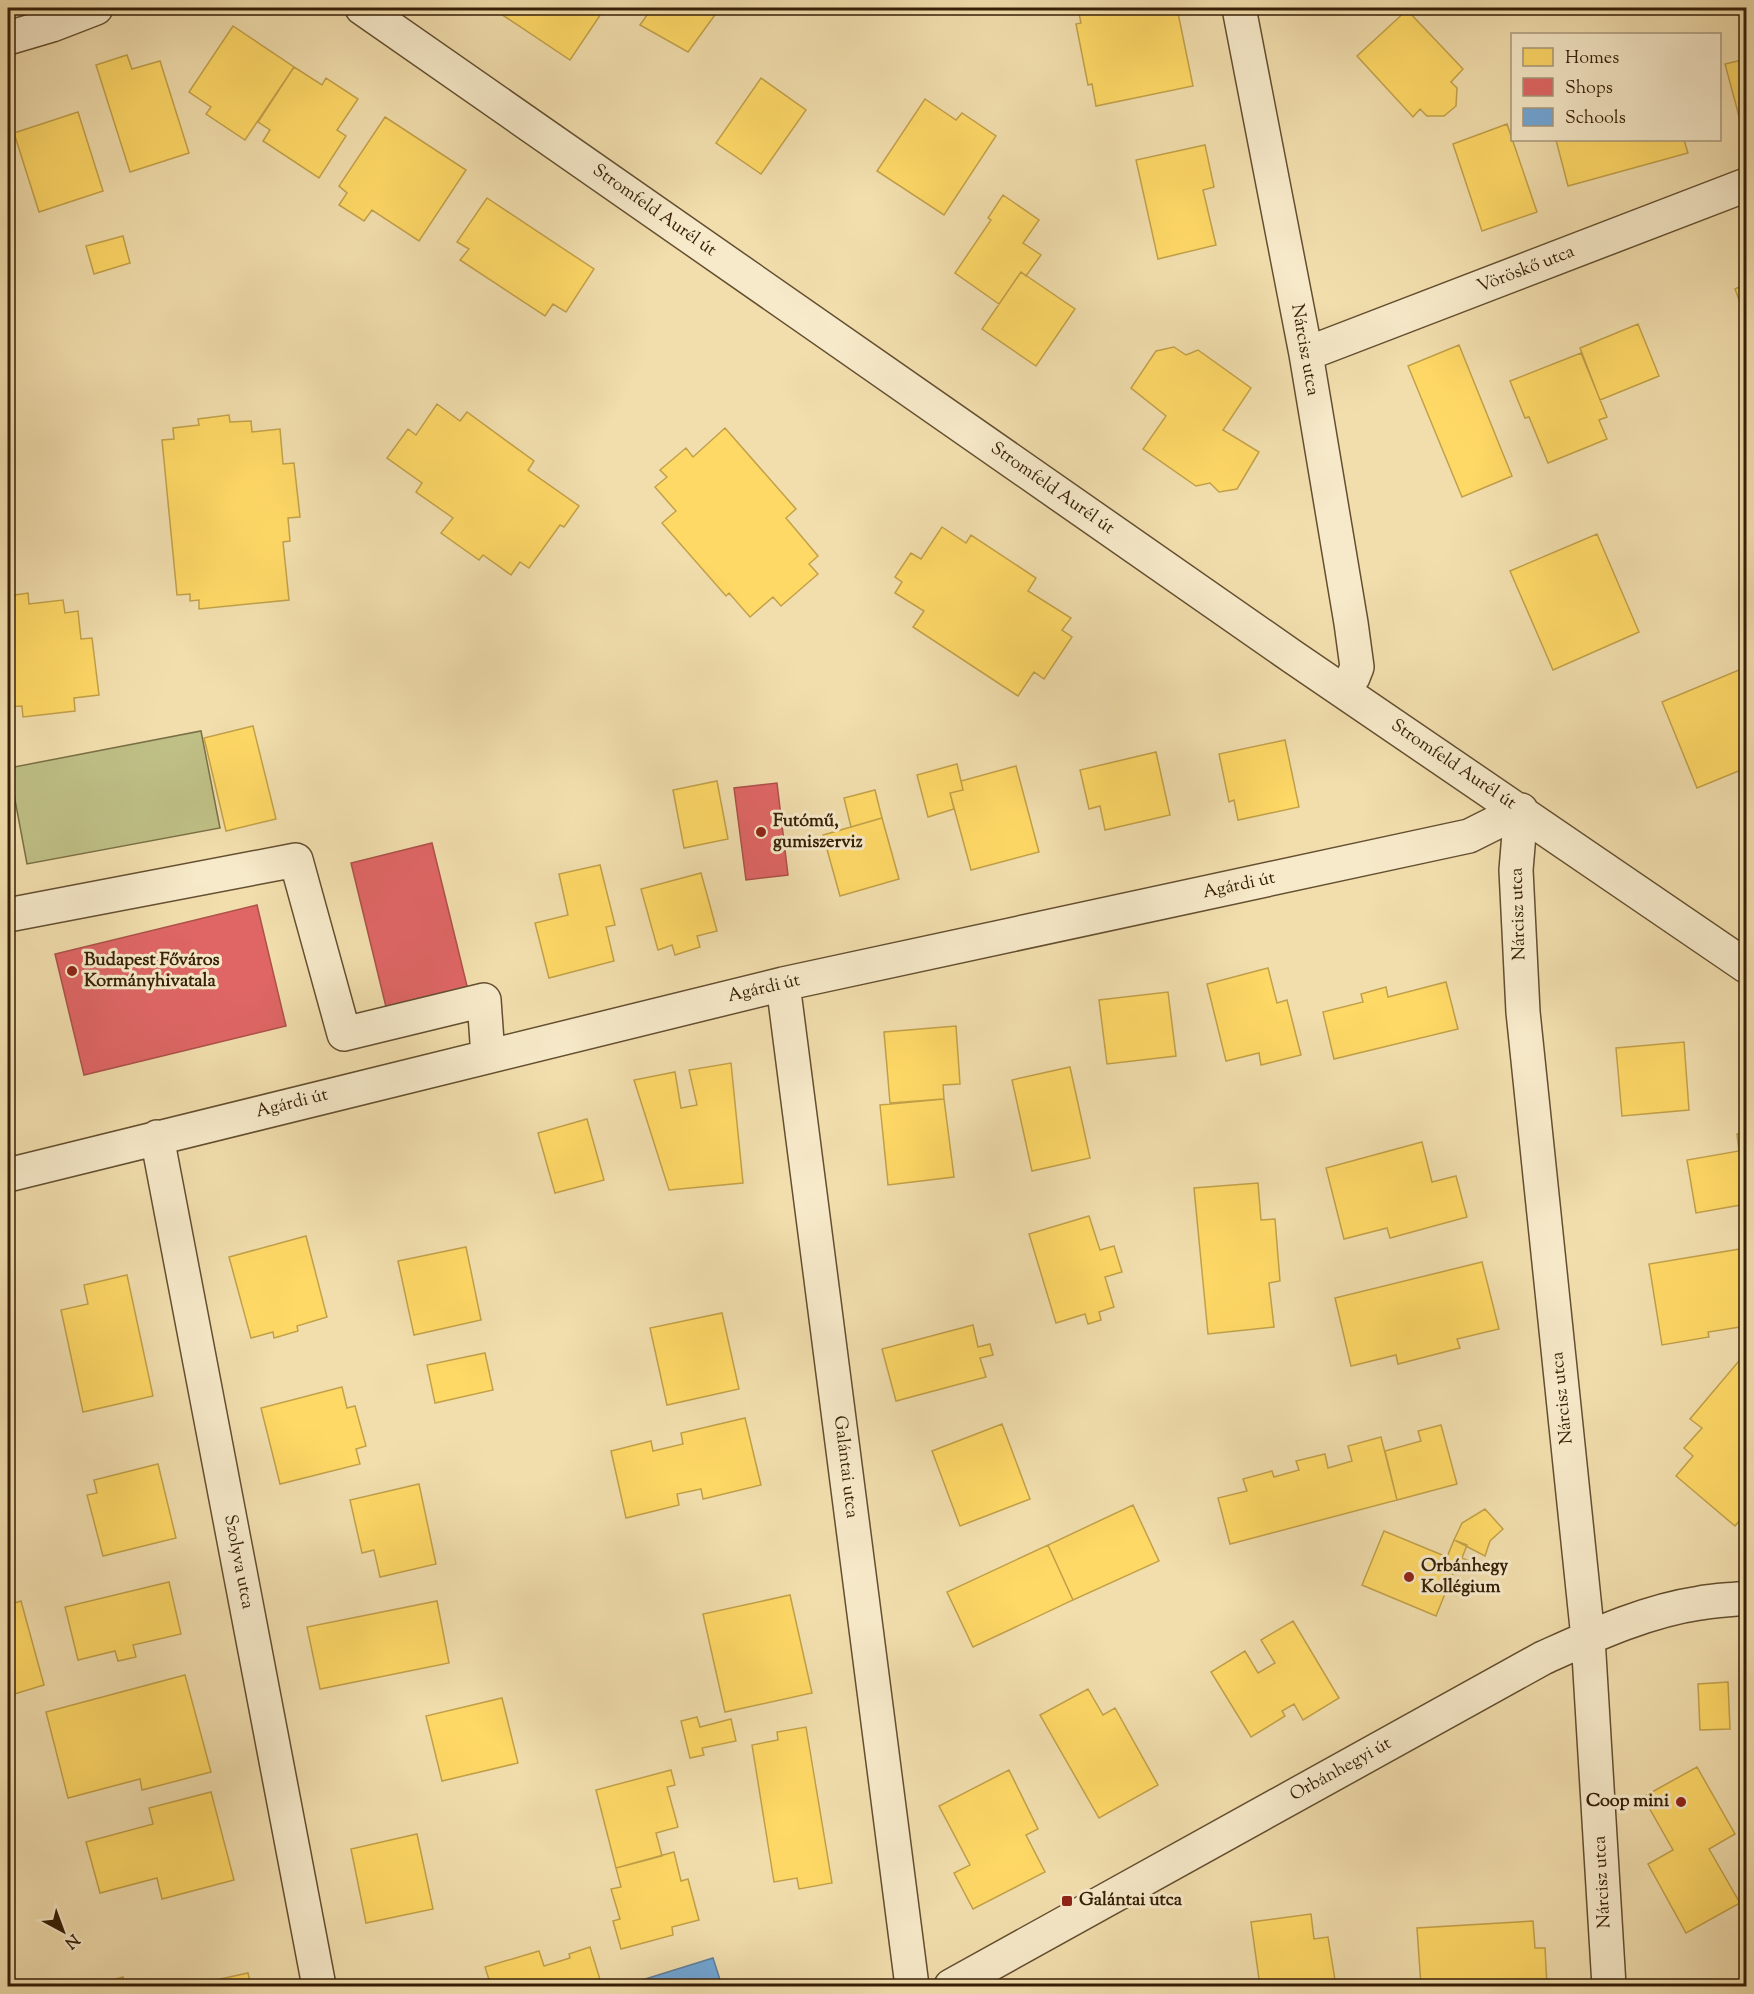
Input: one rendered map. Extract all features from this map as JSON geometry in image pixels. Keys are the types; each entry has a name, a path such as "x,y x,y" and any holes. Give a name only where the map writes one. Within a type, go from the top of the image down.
{"street":[{"path":"8,38 52,25 96,8"},
{"name":"Stromfeld Aurél út","path":"362,8 1343,691 1521,810 1746,966"},
{"name":"Nárcisz utca","path":"1239,8 1306,354 1357,667 1343,691"},
{"name":"Vöröskő utca","path":"1306,354 1746,185"},
{"name":"Nárcisz utca","path":"1521,810 1516,870 1523,1012 1588,1638 1609,1986"},
{"name":"Agárdi út","path":"8,1175 783,984 1469,836 1521,810"},
{"path":"8,915 296,860 344,1034 484,1000 488,1056"},
{"name":"Galántai utca","path":"783,984 912,1986"},
{"name":"Szolyva utca","path":"157,1137 319,1986"},
{"name":"Orbánhegyi út","path":"951,1986 1543,1658 1588,1638 1648,1616 1688,1605 1746,1598"}],"green space":[{"path":"201,731 220,828 27,864 9,768"}],"building: Homes":[{"path":"492,8 605,8 570,60"},
{"path":"652,8 720,8 688,52 640,25"},
{"path":"1078,8 1177,8 1193,86 1096,106 1092,84 1088,85 1076,24 1081,23"},
{"path":"1407,10 1463,69 1451,82 1457,88 1456,106 1444,116 1427,116 1420,109 1413,117 1357,56"},
{"path":"233,26 294,67 245,140 206,114 211,107 189,92"},
{"path":"127,55 132,69 160,61 189,153 130,172 96,65"},
{"path":"1746,59 1746,130 1743,131 1725,64"},
{"path":"294,67 322,85 326,78 358,99 337,130 346,136 319,178 263,141 270,130 258,122"},
{"path":"761,78 806,110 761,174 716,143"},
{"path":"925,99 956,120 962,113 996,136 944,215 877,171"},
{"path":"78,112 103,191 39,212 14,133"},
{"path":"385,117 466,170 419,241 372,210 364,221 339,205 347,193 339,186"},
{"path":"1507,124 1537,212 1482,231 1453,144"},
{"path":"1556,141 1684,141 1688,153 1568,186"},
{"path":"1205,145 1214,187 1203,190 1216,245 1158,259 1136,160"},
{"path":"1003,195 1039,220 1023,243 1041,255 1026,276 1021,272 999,304 955,273 991,220 988,218"},
{"path":"487,198 594,269 566,312 553,304 545,316 460,260 469,249 457,242"},
{"path":"123,236 130,263 94,274 86,246"},
{"path":"1021,272 1075,309 1036,366 982,329"},
{"path":"1746,284 1746,318 1735,289"},
{"path":"1638,324 1659,376 1600,400 1580,348"},
{"path":"1459,345 1512,476 1462,497 1408,366"},
{"path":"1174,347 1186,355 1198,350 1251,388 1223,430 1259,452 1237,489 1219,492 1210,483 1196,486 1143,449 1166,416 1131,388 1156,351"},
{"path":"1581,353 1607,417 1599,420 1607,439 1548,463 1529,417 1525,418 1510,381"},
{"path":"437,404 460,421 467,412 534,461 528,470 579,506 564,527 560,525 529,568 520,562 511,575 483,555 479,560 441,533 453,518 416,492 422,483 387,458 408,429 416,435"},
{"path":"229,415 230,422 251,421 252,432 280,429 283,464 294,463 300,517 288,518 290,541 283,542 289,600 199,609 199,600 190,601 190,594 177,595 162,440 174,439 173,428 199,425 198,419"},
{"path":"725,428 796,509 786,518 818,556 809,564 818,574 781,606 773,597 750,617 729,593 726,596 662,523 676,511 655,487 667,477 660,470 686,448 693,457"},
{"path":"942,527 966,543 971,535 1036,578 1028,591 1071,618 1062,630 1072,637 1044,679 1034,672 1018,696 913,627 924,611 895,593 902,582 895,577 911,553 921,559"},
{"path":"1597,534 1639,632 1553,670 1510,571"},
{"path":"28,593 29,604 63,600 65,613 78,611 81,639 92,638 99,695 74,698 75,711 23,717 22,706 8,707 8,596"},
{"path":"1746,667 1746,768 1697,788 1662,702"},
{"path":"253,726 276,819 226,831 204,738"},
{"path":"1285,740 1299,807 1238,820 1234,800 1229,802 1219,754"},
{"path":"1156,752 1170,815 1105,830 1100,806 1089,809 1080,770"},
{"path":"957,764 963,790 950,793 954,809 928,817 917,775"},
{"path":"1016,766 1039,852 971,870 950,793 963,790 961,781"},
{"path":"717,781 728,839 684,848 673,790"},
{"path":"875,790 882,818 851,827 844,798"},
{"path":"882,818 899,879 840,896 823,835"},
{"path":"600,865 615,925 606,927 614,961 549,978 535,923 568,915 559,874"},
{"path":"701,873 717,931 697,936 700,947 675,955 672,945 658,950 641,889"},
{"path":"1268,968 1277,1003 1287,1000 1301,1055 1261,1065 1259,1053 1226,1061 1207,984"},
{"path":"1446,982 1458,1029 1334,1059 1323,1012 1363,1002 1361,994 1386,987 1388,997"},
{"path":"1168,992 1176,1056 1107,1064 1099,1000"},
{"path":"956,1026 960,1084 943,1085 944,1099 890,1103 884,1032"},
{"path":"1684,1042 1689,1110 1622,1116 1616,1048"},
{"path":"731,1063 743,1183 669,1190 634,1080 675,1072 681,1108 697,1105 689,1070"},
{"path":"1070,1067 1090,1158 1032,1171 1012,1080"},
{"path":"944,1099 954,1177 888,1185 880,1105"},
{"path":"587,1119 604,1180 555,1193 538,1133"},
{"path":"1746,1133 1746,1204 1696,1213 1687,1160 1739,1151 1737,1134"},
{"path":"1422,1142 1432,1182 1456,1176 1467,1217 1390,1238 1387,1228 1344,1239 1326,1168"},
{"path":"1258,1183 1261,1220 1275,1219 1280,1281 1269,1283 1274,1327 1208,1334 1194,1188"},
{"path":"1089,1216 1100,1250 1114,1246 1122,1272 1105,1277 1114,1307 1099,1312 1101,1320 1088,1324 1085,1314 1056,1323 1029,1234"},
{"path":"306,1236 327,1317 297,1326 298,1331 274,1338 273,1332 251,1338 229,1257"},
{"path":"466,1247 481,1320 414,1335 398,1261"},
{"path":"1746,1248 1746,1326 1708,1332 1709,1337 1662,1345 1649,1264"},
{"path":"1482,1262 1499,1329 1457,1339 1460,1348 1398,1364 1396,1355 1351,1366 1335,1298"},
{"path":"127,1275 153,1396 83,1412 61,1310 88,1304 84,1285"},
{"path":"722,1313 739,1389 667,1405 650,1328"},
{"path":"973,1325 978,1347 990,1344 993,1355 980,1358 986,1377 896,1401 882,1349"},
{"path":"485,1353 493,1390 435,1403 427,1365"},
{"path":"1744,1355 1746,1357 1746,1513 1735,1526 1676,1476 1693,1456 1684,1448 1702,1428 1690,1419"},
{"path":"342,1387 347,1408 355,1406 366,1446 356,1449 360,1464 280,1484 261,1408"},
{"path":"745,1418 761,1485 703,1499 701,1489 677,1494 679,1505 626,1518 611,1451 651,1441 653,1451 683,1444 681,1433"},
{"path":"1002,1424 1030,1499 960,1526 932,1451"},
{"path":"1441,1425 1457,1484 1397,1500 1385,1451 1421,1441 1418,1431"},
{"path":"1381,1437 1397,1500 1230,1544 1218,1498 1247,1491 1243,1479 1272,1471 1274,1477 1299,1470 1296,1461 1325,1454 1328,1468 1352,1461 1348,1446"},
{"path":"158,1464 176,1538 103,1556 87,1495 97,1493 94,1480"},
{"path":"419,1484 436,1564 380,1577 374,1550 362,1553 350,1500"},
{"path":"1133,1505 1159,1561 1073,1600 1048,1545"},
{"path":"1485,1509 1503,1529 1490,1541 1485,1556 1454,1540 1462,1523"},
{"name":"Orbánhegy Kollégium","path":"1384,1531 1447,1557 1454,1540 1467,1545 1462,1558 1469,1561 1467,1568 1457,1564 1436,1616 1362,1585"},
{"path":"1048,1545 1073,1600 973,1647 947,1592"},
{"path":"169,1582 181,1634 133,1645 136,1657 118,1661 115,1651 78,1660 65,1607"},
{"path":"790,1595 812,1693 725,1712 703,1614"},
{"path":"21,1601 44,1685 8,1696 8,1605"},
{"path":"437,1601 449,1663 320,1689 307,1627"},
{"path":"1293,1621 1339,1698 1303,1720 1294,1704 1282,1711 1285,1716 1251,1737 1211,1672 1245,1651 1258,1673 1275,1663 1261,1640"},
{"path":"185,1675 211,1772 142,1790 140,1779 68,1798 46,1712"},
{"path":"1728,1682 1730,1729 1700,1730 1698,1684"},
{"path":"1088,1689 1103,1715 1115,1708 1158,1785 1099,1818 1040,1715"},
{"path":"502,1698 518,1763 442,1781 426,1716"},
{"path":"697,1717 700,1727 731,1719 736,1741 702,1748 704,1755 690,1758 681,1721"},
{"path":"806,1727 832,1883 799,1889 797,1878 774,1882 752,1745 778,1740 777,1732"},
{"path":"1697,1767 1735,1834 1709,1849 1740,1903 1686,1933 1648,1864 1673,1850 1643,1797"},
{"path":"671,1770 675,1785 667,1787 678,1827 656,1833 662,1856 616,1868 596,1790"},
{"path":"1009,1770 1038,1829 1026,1835 1045,1872 973,1909 954,1873 970,1865 939,1806"},
{"path":"211,1792 234,1880 162,1899 157,1878 100,1893 86,1842 153,1824 149,1808"},
{"path":"417,1834 433,1909 366,1923 351,1849"},
{"path":"674,1852 681,1881 688,1879 699,1920 672,1927 673,1935 621,1949 613,1921 620,1919 611,1889 621,1887 616,1868"},
{"path":"1311,1914 1314,1939 1328,1937 1336,1986 1260,1986 1251,1922"},
{"path":"1533,1921 1535,1948 1545,1948 1547,1986 1421,1986 1417,1928"},
{"path":"590,1947 602,1986 491,1986 485,1967 539,1951 544,1966 570,1958 569,1954"},
{"path":"248,1973 251,1986 197,1986 197,1984"},
{"path":"123,1977 126,1986 93,1986"}],"building: Shops":[{"name":"Futómű, gumiszerviz","path":"777,783 788,875 746,880 734,788"},
{"path":"432,843 468,990 387,1011 351,863"},
{"path":"257,905 286,1026 84,1075 55,954"}],"building: Schools":[{"path":"713,1958 722,1986 644,1986 642,1980"}],"place":[{"name":"Futómű, gumiszerviz","path":"761,832"},
{"name":"Budapest Főváros Kormányhivatala","path":"72,971"},
{"name":"Orbánhegy Kollégium","path":"1409,1577"},
{"name":"Coop mini","path":"1681,1802"},
{"name":"Galántai utca","path":"1067,1901"}]}
